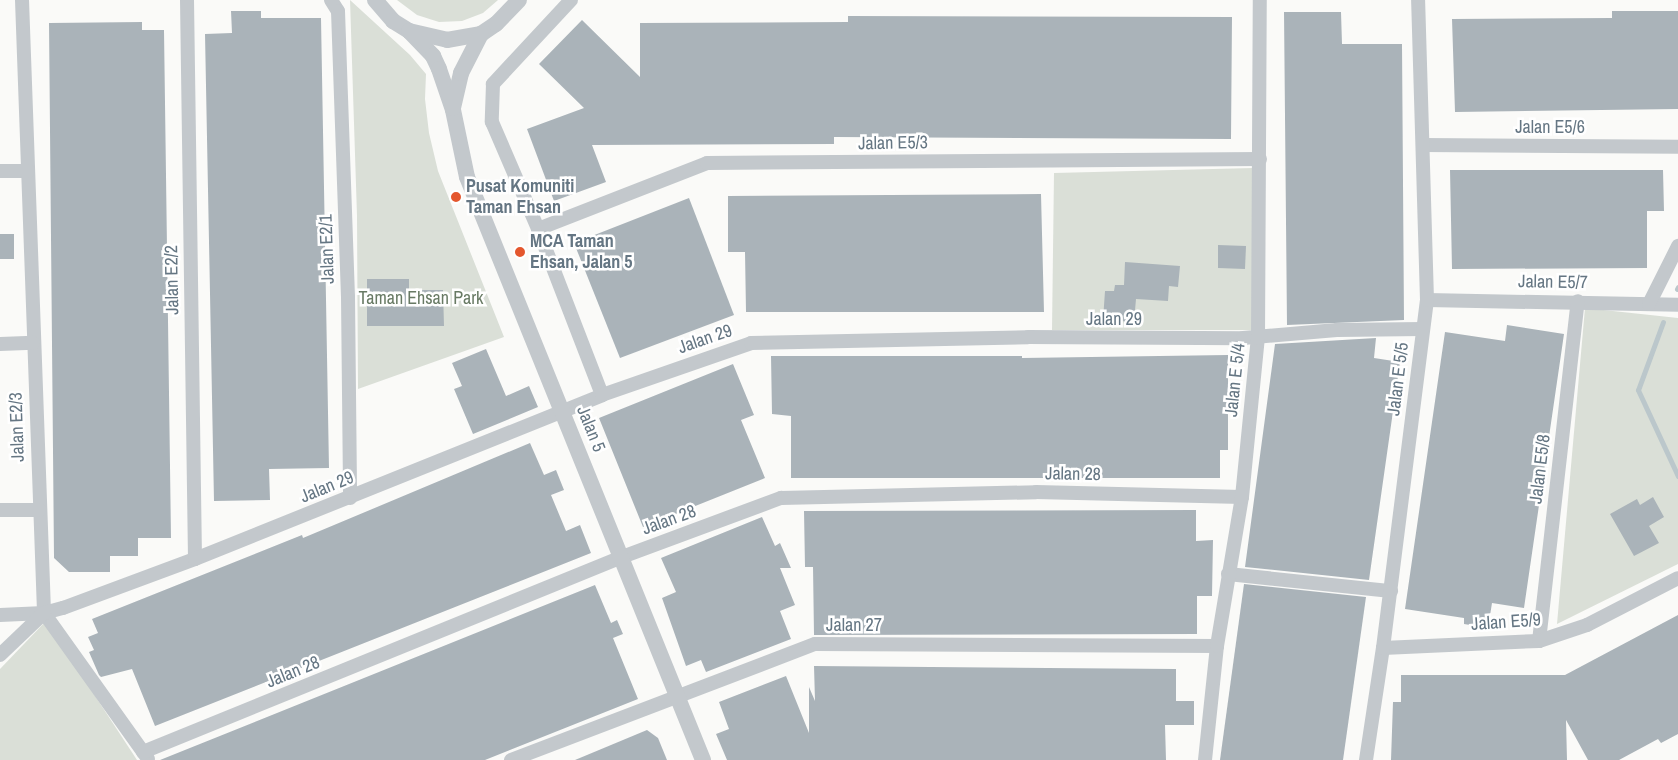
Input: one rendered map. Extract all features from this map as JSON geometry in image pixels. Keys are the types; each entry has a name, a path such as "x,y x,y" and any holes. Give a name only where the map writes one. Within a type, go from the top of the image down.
{"street":[{"name":"Jalan E2/3","path":"22,0 44,613"},
{"name":"Jalan E2/2","path":"187,0 195,559"},
{"name":"Jalan E2/1","path":"331,0 338,11 348,297 350,498"},
{"path":"375,0 393,21 409,31 447,40 481,34 496,24 519,0"},
{"path":"571,0 493,84 492,122 538,229 602,395"},
{"name":"Jalan E 5/4","path":"1205,760 1228,574 1242,497 1258,338 1260,0"},
{"name":"Jalan E 5/5","path":"1366,760 1384,648 1427,300 1418,0"},
{"name":"Jalan 5","path":"409,31 433,56 453,110 467,177 703,760"},
{"name":"Jalan 5","path":"453,110 461,73 481,34"},
{"name":"Jalan E5/6","path":"1423,145 1678,147"},
{"name":"Jalan E5/3","path":"538,229 707,163 1260,159"},
{"path":"0,171 28,171"},
{"path":"1649,304 1678,246"},
{"name":"Jalan E5/7","path":"1427,300 1578,301 1678,305"},
{"name":"Jalan E5/8","path":"1539,641 1578,301"},
{"name":"Jalan 29","path":"44,613 195,559 602,395 751,343 1028,337 1258,338 1337,330 1423,328"},
{"path":"0,344 33,343"},
{"name":"Jalan 28","path":"145,756 622,557 781,498 1036,492 1242,497"},
{"path":"0,510 39,510"},
{"path":"1228,574 1391,591"},
{"name":"Jalan E5/9","path":"1384,648 1539,641 1587,625 1678,578"},
{"path":"0,615 44,613"},
{"path":"0,655 44,613"},
{"path":"44,613 145,756"},
{"name":"Jalan 27","path":"511,760 677,694 815,644 1218,646"}],"green space":[{"name":"Taman Ehsan Park","path":"350,0 410,55 426,74 425,99 429,133 438,171 504,337 358,389 357,216"},
{"path":"397,0 498,0 483,13 462,21 439,22 417,15"},
{"path":"1253,168 1253,330 1052,330 1054,173"},
{"path":"1585,308 1678,318 1678,564 1557,624"},
{"path":"46,621 137,760 0,760 0,669"}],"building":[{"path":"231,11 261,11 261,18 321,18 329,468 269,469 270,500 214,501 205,34 232,33"},
{"path":"1612,11 1678,11 1678,109 1455,112 1452,19 1612,18"},
{"path":"1284,12 1341,12 1342,44 1402,44 1404,320 1287,325"},
{"path":"848,16 1232,17 1231,139 834,137 834,144 592,145 606,182 554,201 527,129 584,108 539,64 582,20 640,77 640,23 848,22"},
{"path":"142,22 142,30 164,30 171,538 138,538 138,556 110,556 110,572 69,572 54,558 49,23"},
{"path":"1450,170 1663,170 1664,211 1647,211 1647,268 1452,269"},
{"path":"1041,194 1044,312 746,312 745,252 728,252 728,196"},
{"path":"689,198 734,315 620,358 574,243"},
{"path":"0,234 14,234 14,259 0,259"},
{"path":"1218,245 1246,246 1245,269 1218,268"},
{"path":"1125,262 1180,266 1178,287 1169,286 1168,301 1136,299 1134,322 1103,320 1105,291 1114,291 1115,285 1124,285"},
{"path":"367,279 409,279 409,290 443,290 444,326 367,326"},
{"path":"1507,325 1564,334 1524,608 1492,603 1488,628 1464,624 1464,618 1405,609 1445,332 1505,341"},
{"path":"1376,338 1374,358 1400,362 1369,580 1245,567 1275,344"},
{"path":"486,349 506,396 529,386 538,407 473,434 454,389 462,386 452,363"},
{"path":"1228,355 1228,450 1220,450 1220,478 791,478 791,416 772,414 771,356 1022,356 1022,358"},
{"path":"733,364 754,415 741,420 765,478 643,527 599,418"},
{"path":"530,443 544,475 556,470 564,490 551,495 566,531 580,525 591,553 155,726 132,669 101,677 99,675 89,652 94,650 88,637 98,633 92,619 302,535 303,538"},
{"path":"1653,497 1664,517 1649,526 1659,543 1634,556 1610,514 1637,499 1640,505"},
{"path":"1196,510 1196,541 1213,540 1212,596 1197,596 1197,634 814,635 813,567 805,567 804,511"},
{"path":"762,517 775,546 780,543 791,568 780,568 795,605 780,611 791,639 706,672 701,660 686,666 662,598 676,592 661,558"},
{"path":"1244,584 1366,597 1343,760 1220,760"},
{"path":"595,585 611,623 617,620 623,634 613,638 638,699 485,760 160,760"},
{"path":"1678,615 1678,734 1661,743 1658,739 1619,760 1588,760 1566,720 1567,760 1391,760 1393,702 1401,702 1401,675 1565,675"},
{"path":"814,666 1176,669 1176,701 1194,701 1194,725 1165,725 1166,760 727,760 716,734 729,729 719,702 786,676 809,733 809,687 815,701"},
{"path":"647,730 658,738 667,760 575,760"}],"waterway":[{"path":"1663,322 1638,390 1678,476"}],"place":[{"name":"Pusat Komuniti Taman Ehsan","path":"456,197"},
{"name":"MCA Taman Ehsan, Jalan 5","path":"520,252"}]}
